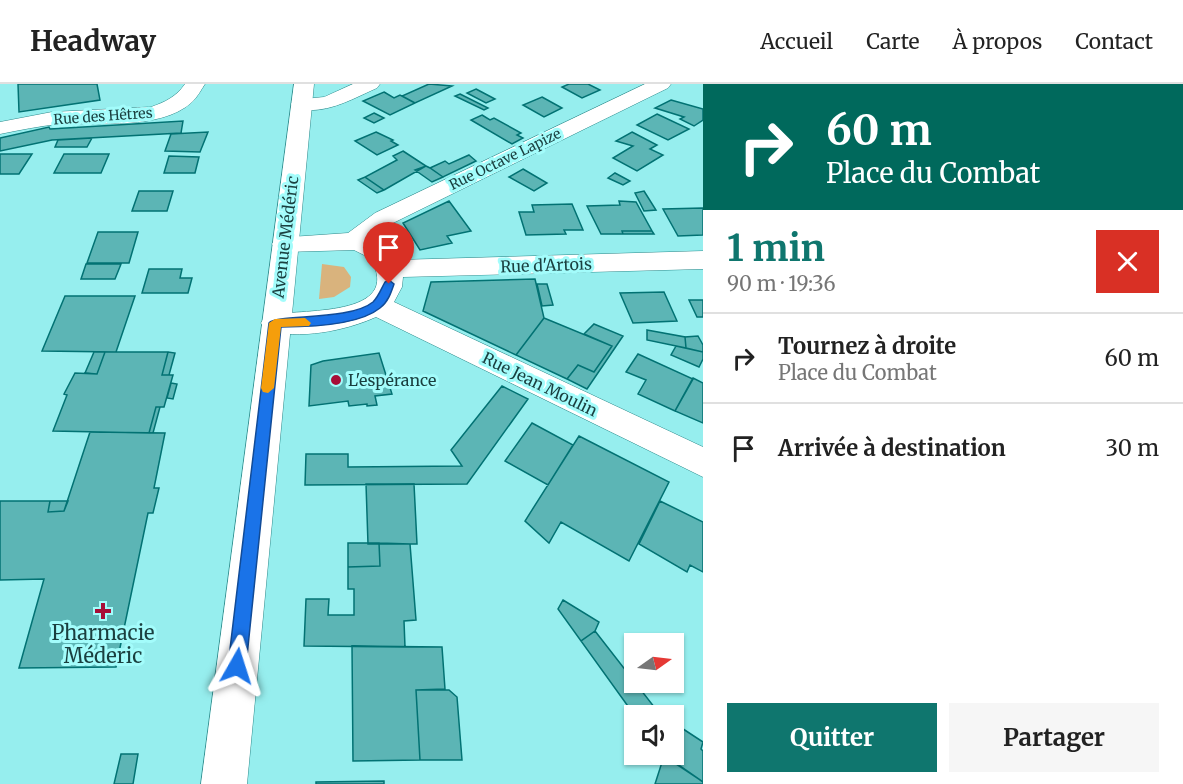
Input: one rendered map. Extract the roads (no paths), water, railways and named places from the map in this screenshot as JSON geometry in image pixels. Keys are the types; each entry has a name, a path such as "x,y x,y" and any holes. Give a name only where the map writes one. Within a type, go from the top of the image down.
{"street":[{"name":"Rue des Hêtres","path":"0,128 58,118 147,115 170,109 192,91 195,84"},
{"path":"302,94 327,103 370,84"},
{"name":"Rue Octave Lapize","path":"353,242 384,218 661,84"},
{"name":"Avenue Médéric","path":"224,784 302,94"},
{"path":"275,323 361,314 376,305 385,295 389,284 389,269 383,258 372,247 353,242 285,244"},
{"name":"Rue d'Artois","path":"389,269 703,260"},
{"name":"Rue Jean Moulin","path":"376,305 703,463"}],"place":[{"name":"L'espérance","path":"336,380"},
{"name":"Pharmacie Méderic","path":"103,611"}]}
